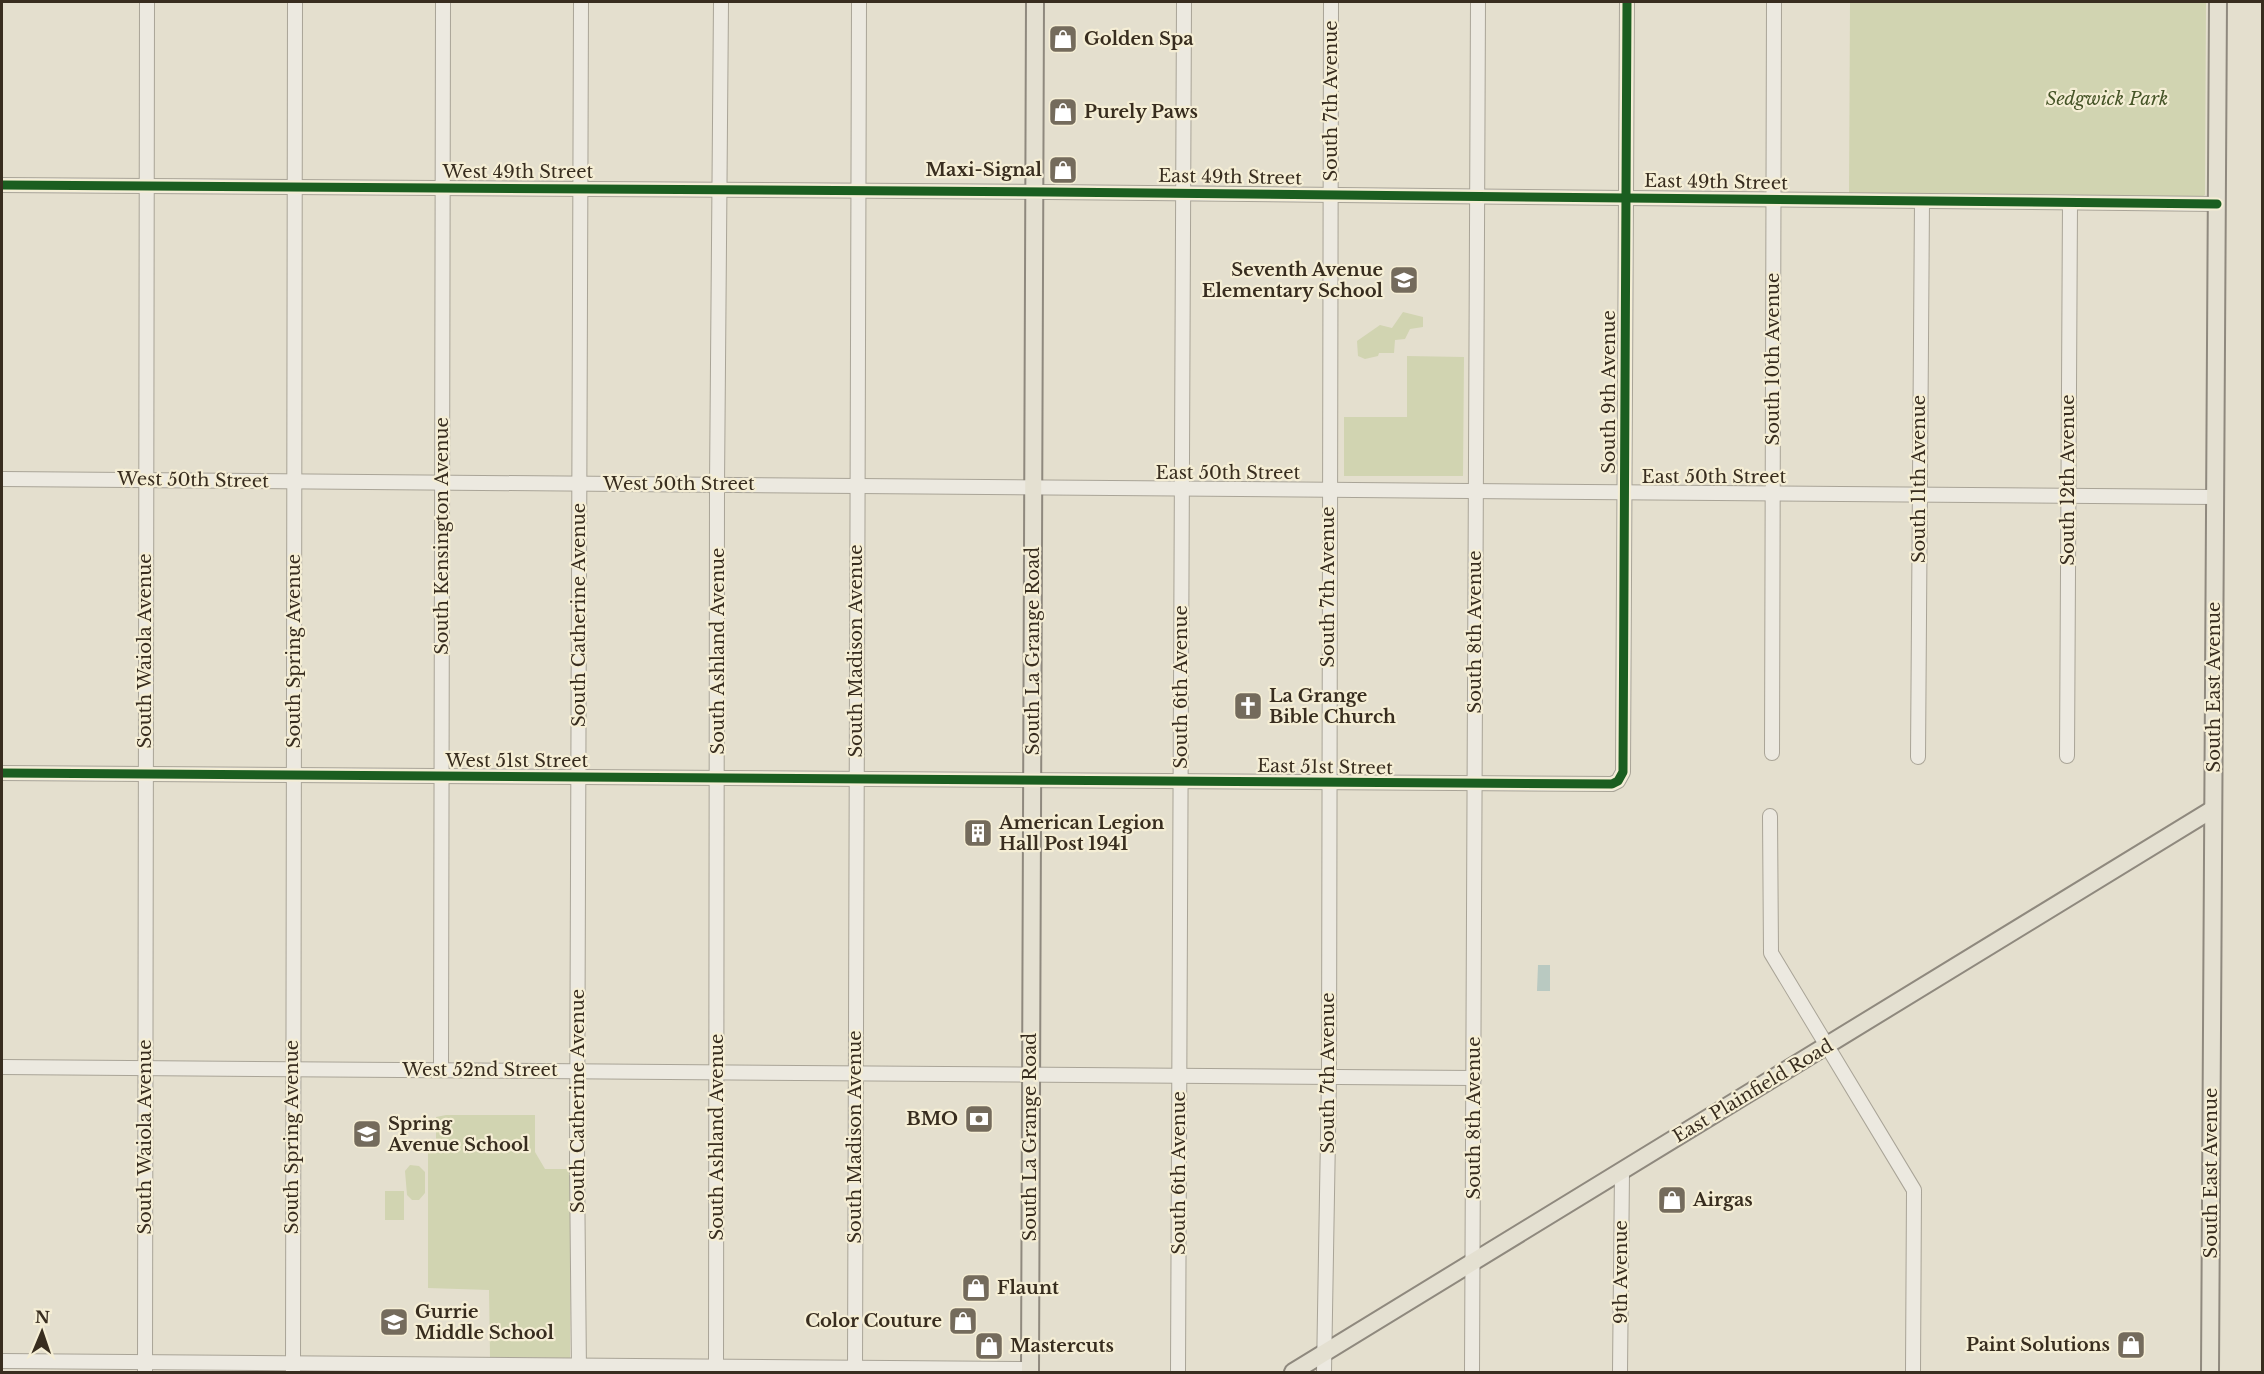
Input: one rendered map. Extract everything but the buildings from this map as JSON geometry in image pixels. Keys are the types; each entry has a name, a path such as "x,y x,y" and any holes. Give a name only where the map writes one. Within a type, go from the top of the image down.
{"main road":[{"name":"South La Grange Road","path":"1030,1371 1035,2"},
{"name":"South East Avenue","path":"2210,1372 2218,2"},
{"name":"East Plainfield Road","path":"1293,1372 2213,809"}],"street":[{"name":"South Waiola Avenue","path":"145,1366 147,2"},
{"name":"South Spring Avenue","path":"293,1367 295,2"},
{"name":"South Kensington Avenue","path":"441,1070 443,2"},
{"name":"South Catherine Avenue","path":"579,1368 577,1164 581,2"},
{"name":"South Ashland Avenue","path":"716,1369 717,484 721,2"},
{"name":"South Madison Avenue","path":"855,1370 859,2"},
{"name":"South 6th Avenue","path":"1178,1372 1184,2"},
{"name":"South 7th Avenue","path":"1324,1372 1329,1076 1328,491 1331,2"},
{"name":"South 8th Avenue","path":"1472,1372 1478,2"},
{"name":"South 9th Avenue","path":"1618,781 1623,772 1627,2"},
{"name":"South 10th Avenue","path":"1772,753 1774,2"},
{"name":"West 49th Street","path":"2,185 1034,192"},
{"name":"East 49th Street","path":"1034,192 2217,204"},
{"name":"South 11th Avenue","path":"1918,757 1922,201"},
{"name":"South 12th Avenue","path":"2067,756 2070,203"},
{"name":"West 50th Street","path":"2,479 717,484 1033,489"},
{"name":"East 50th Street","path":"1033,489 2215,497"},
{"name":"West 51st Street","path":"2,773 1032,781"},
{"name":"East 51st Street","path":"1032,781 1607,786 1618,781"},
{"path":"1770,816 1771,953 1914,1190 1913,1372"},
{"name":"West 52nd Street","path":"2,1067 1474,1078"},
{"name":"9th Avenue","path":"1620,1372 1622,1171"},
{"path":"2,1361 145,1366 1030,1371"}],"green space":[{"name":"Sedgwick Park","path":"1850,2 2206,2 2205,195 2199,198 1849,193"},
{"path":"1403,312 1423,317 1423,327 1410,329 1405,339 1395,340 1394,353 1379,353 1378,356 1365,359 1358,356 1357,341 1380,325 1392,328"},
{"path":"1407,356 1464,357 1463,476 1344,476 1344,417 1407,417"},
{"path":"535,1115 535,1152 545,1169 571,1169 570,1358 490,1357 489,1290 428,1288 428,1151 436,1151 436,1117"},
{"path":"410,1165 419,1166 425,1172 425,1193 419,1200 412,1200 407,1195 405,1171"},
{"path":"385,1191 404,1191 404,1220 385,1220"}],"shaded area":[{"path":"1538,965 1550,965 1550,991 1537,991"}],"cycle path":[{"path":"2,773 1612,784 1618,781 1623,772 1627,2"},
{"path":"2,185 1049,192 2217,204"}],"place":[{"name":"Golden Spa","path":"1063,39"},
{"name":"Purely Paws","path":"1063,112"},
{"name":"Maxi-Signal","path":"1063,170"},
{"name":"Seventh Avenue Elementary School","path":"1404,280"},
{"name":"La Grange Bible Church","path":"1248,706"},
{"name":"American Legion Hall Post 1941","path":"978,833"},
{"name":"BMO","path":"979,1119"},
{"name":"Spring Avenue School","path":"367,1134"},
{"name":"Airgas","path":"1672,1200"},
{"name":"Flaunt","path":"976,1288"},
{"name":"Color Couture","path":"963,1321"},
{"name":"Gurrie Middle School","path":"394,1322"},
{"name":"Paint Solutions","path":"2131,1345"},
{"name":"Mastercuts","path":"989,1346"}]}
